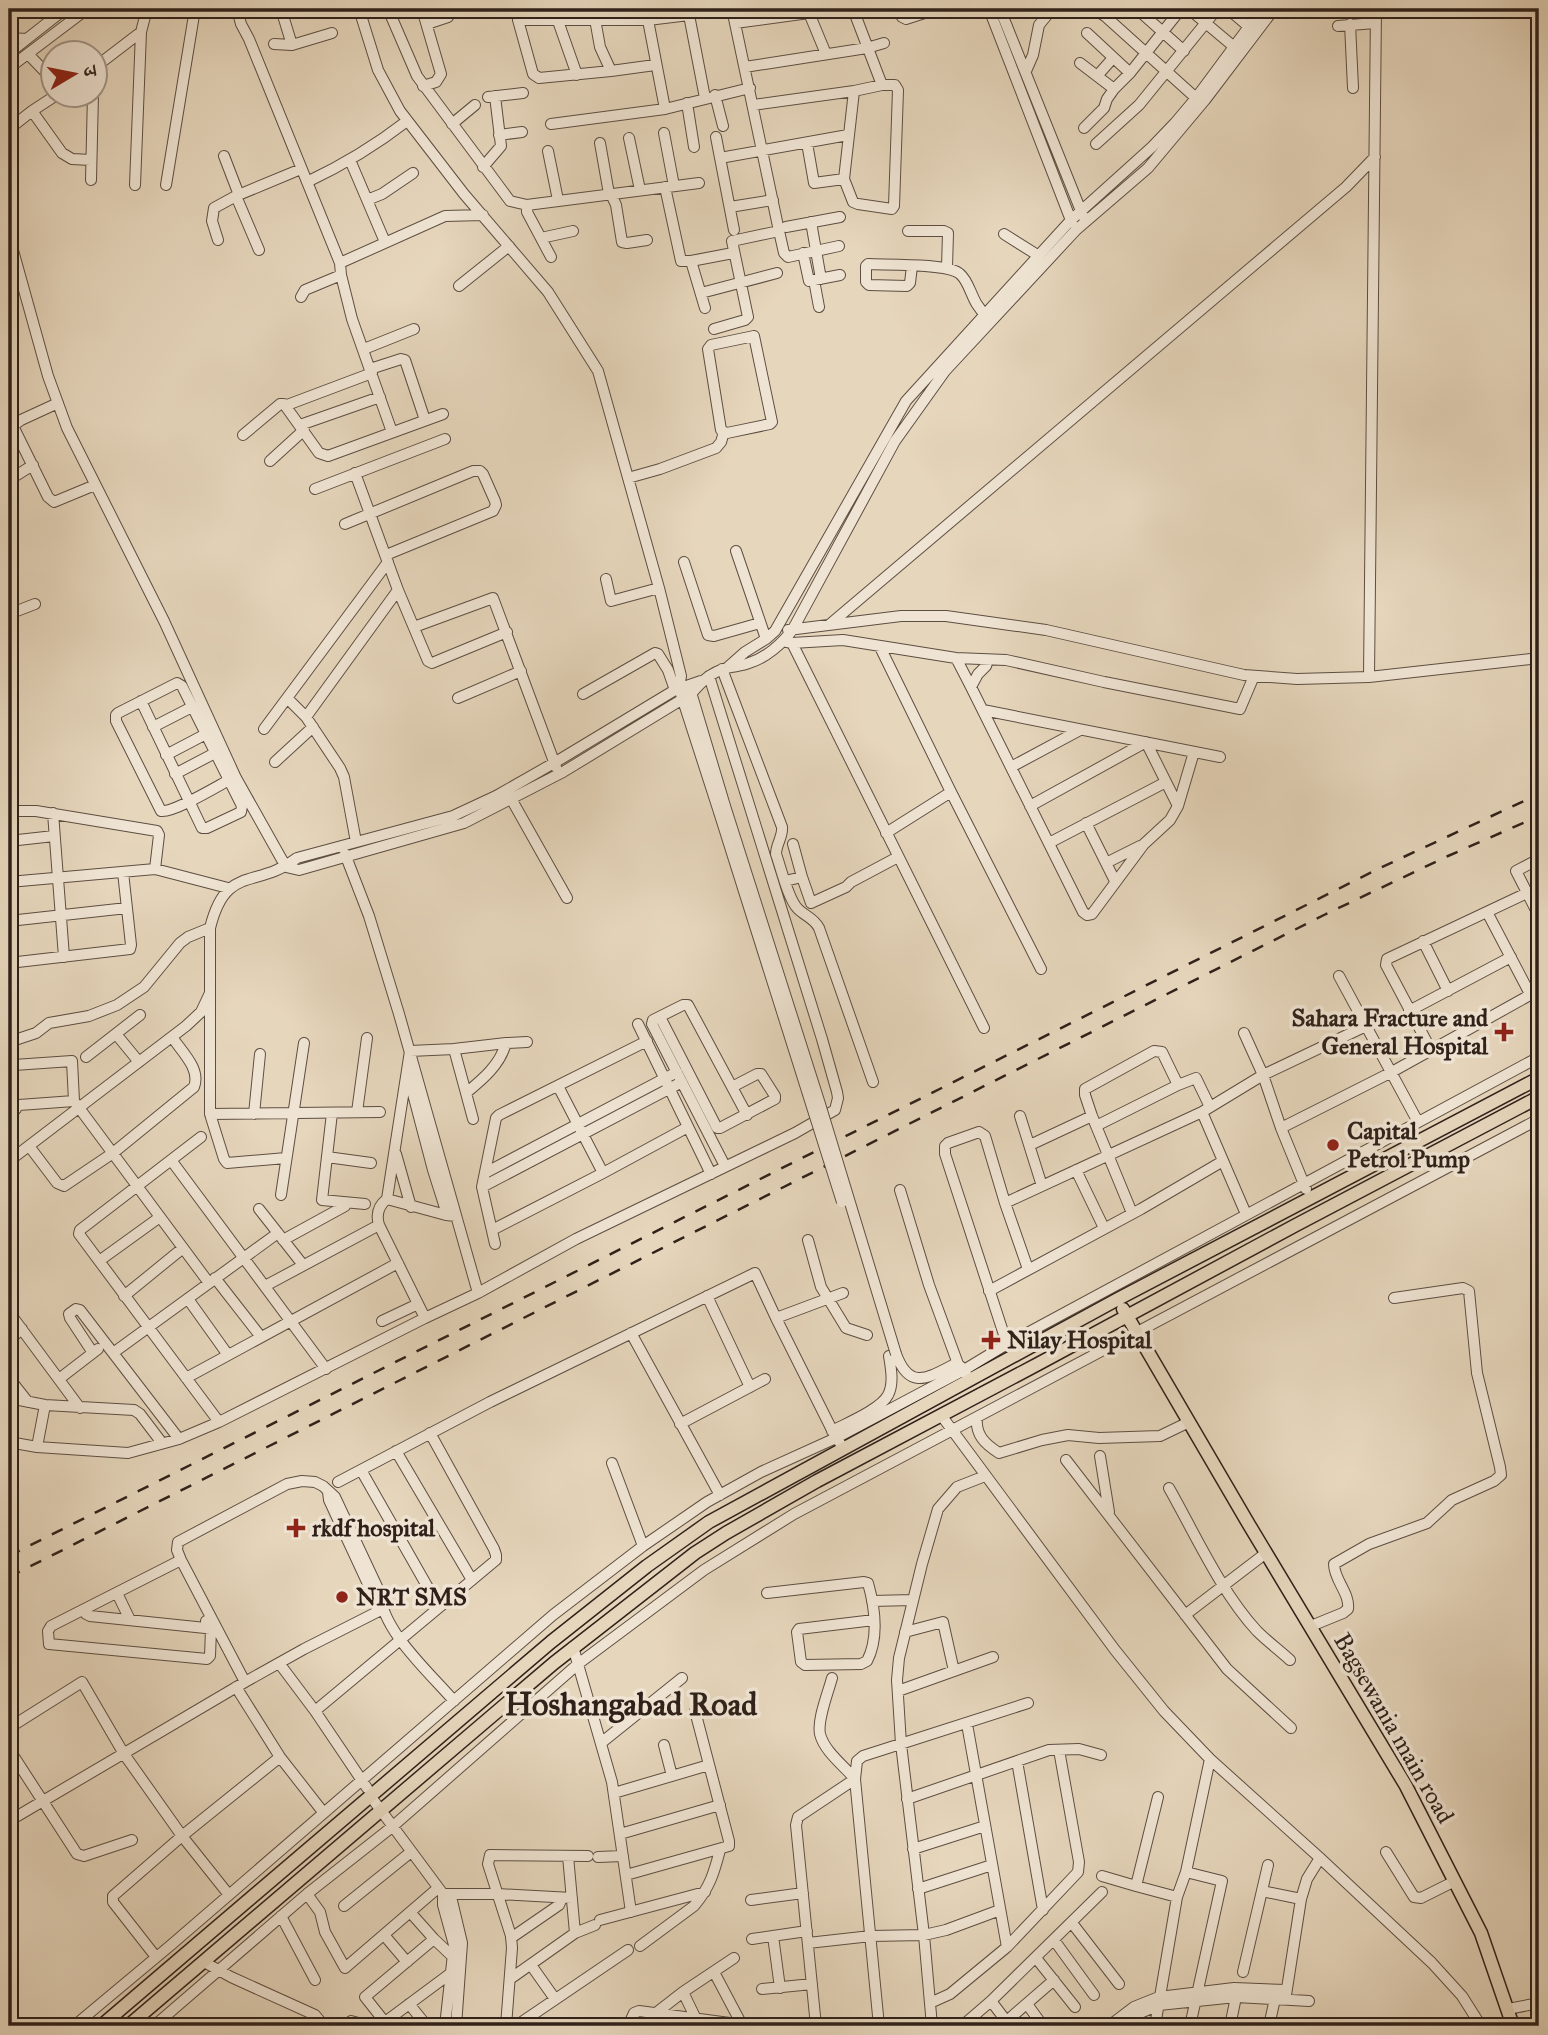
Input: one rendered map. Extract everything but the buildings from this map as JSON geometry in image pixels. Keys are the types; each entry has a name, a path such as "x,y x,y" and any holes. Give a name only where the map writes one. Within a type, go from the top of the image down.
{"main road":[{"path":"101,2026 367,1788 476,1706 647,1566 709,1522 838,1439 964,1371 1123,1297 1539,1078"},
{"path":"128,2026 573,1647 695,1553 817,1481 1539,1097"},
{"path":"1120,1282 1127,1315 1189,1422"},
{"name":"Bagsewania main road","path":"1189,1422 1390,1757 1481,1933 1513,2026"}],"street":[{"path":"9,53 65,9"},
{"path":"9,68 87,9"},
{"path":"135,185 142,32 147,9"},
{"path":"166,185 195,9"},
{"path":"237,9 340,263 352,319 392,432"},
{"path":"283,9 292,45"},
{"path":"359,9 379,70 400,111 464,194 548,292 598,371 632,477 680,685 820,1104 892,1355 908,1376 923,1379 964,1371 1007,1344 1120,1282 1539,1057"},
{"path":"388,9 411,64 424,86 510,201 527,205 699,183"},
{"path":"422,9 441,74 436,82 424,86"},
{"path":"655,65 539,78 533,74 518,20 648,20 689,15 708,9"},
{"path":"732,9 773,200 783,229 785,256 839,246"},
{"path":"853,9 882,85"},
{"path":"898,9 906,19 937,9"},
{"path":"989,9 1073,225"},
{"path":"1000,9 1085,221"},
{"path":"1026,71 1033,55 1039,25 1052,9"},
{"path":"1084,128 1104,108 1114,89 1181,9"},
{"path":"1189,9 1233,47"},
{"path":"1096,144 1139,105 1217,9"},
{"path":"1228,9 1248,26"},
{"path":"770,636 906,401 1039,256 1073,225 1085,221 1148,168 1262,9"},
{"path":"725,668 750,663 788,642 901,431 945,371 1073,225 1080,211 1152,147 1201,96 1274,9"},
{"path":"1369,677 1376,9"},
{"path":"1095,10 1108,12 1167,72 1201,96"},
{"path":"735,23 808,11 825,54"},
{"path":"1143,11 1161,32 1184,51"},
{"path":"689,15 710,97 723,126"},
{"path":"427,23 448,17"},
{"path":"595,19 600,47 611,71"},
{"path":"648,20 665,109"},
{"path":"558,21 577,75"},
{"path":"1338,26 1375,23"},
{"path":"1350,24 1353,88"},
{"path":"108,58 142,32"},
{"path":"274,44 292,45 332,33"},
{"path":"1087,33 1130,73"},
{"path":"9,38 26,39"},
{"path":"745,67 884,43"},
{"path":"28,54 38,64"},
{"path":"1097,75 1113,58"},
{"path":"1080,63 1114,89"},
{"path":"753,105 882,85 895,85 898,90 892,209 853,202 844,179 854,90"},
{"path":"551,124 665,109 750,88"},
{"path":"483,167 500,149 491,97 523,93"},
{"path":"687,103 694,147"},
{"path":"452,124 475,105"},
{"path":"9,129 38,107"},
{"path":"91,180 93,108"},
{"path":"32,111 62,153 72,159 91,160"},
{"path":"307,182 386,138 407,121"},
{"path":"499,135 522,132"},
{"path":"664,133 680,259 683,262 733,253"},
{"path":"720,158 848,135"},
{"path":"716,137 734,230"},
{"path":"629,138 639,190"},
{"path":"600,143 610,194 616,205 622,242 647,240"},
{"path":"807,143 814,183 844,179"},
{"path":"548,151 558,201"},
{"path":"224,156 259,250"},
{"path":"830,625 1335,196 1376,157"},
{"path":"349,160 385,242"},
{"path":"218,240 212,212 222,203 301,169"},
{"path":"367,201 413,173"},
{"path":"730,208 773,200"},
{"path":"527,205 527,212 551,257"},
{"path":"340,263 445,216 483,215"},
{"path":"714,330 747,319 748,315 733,253 733,239 840,217"},
{"path":"811,222 816,250 819,307"},
{"path":"541,238 573,231"},
{"path":"908,231 948,233 947,267"},
{"path":"1004,234 1039,256"},
{"path":"9,236 44,363 67,428 164,621 242,806 241,812 204,829 141,701"},
{"path":"459,286 509,246"},
{"path":"803,253 808,280 840,275"},
{"path":"691,261 705,309"},
{"path":"912,266 910,283 907,286 869,285 866,282 867,264 947,267 962,275 979,309 986,315"},
{"path":"701,293 778,273"},
{"path":"301,297 305,290 341,275"},
{"path":"364,349 414,330"},
{"path":"754,336 772,422 770,425 724,432 708,349 711,345 754,336"},
{"path":"243,435 280,404 286,405 401,359 405,360 425,420"},
{"path":"270,461 302,428 380,397"},
{"path":"58,403 11,427 48,497 54,502 95,485"},
{"path":"286,405 319,453 324,456 443,414"},
{"path":"632,477 716,448 724,432"},
{"path":"315,489 445,439"},
{"path":"9,480 33,465"},
{"path":"264,729 387,559 496,508 483,474 477,470 345,524"},
{"path":"355,473 398,590 428,661 432,663 507,632"},
{"path":"736,551 761,623 770,636 788,642 843,639 956,658 1006,660 1240,709 1254,676"},
{"path":"684,562 708,635 714,636 761,623"},
{"path":"606,579 611,601 659,588"},
{"path":"306,717 398,590"},
{"path":"414,627 491,597 495,600 559,775"},
{"path":"9,614 35,604"},
{"path":"229,780 166,813 159,809 116,721 116,715 179,683 206,734 236,778 286,867 299,870 456,826 680,685 705,679 770,636 793,629 901,616 946,616 1046,630 1199,666 1254,676 1297,679 1369,677 1539,658"},
{"path":"788,642 984,1028"},
{"path":"880,647 1041,969"},
{"path":"583,694 655,653 680,685"},
{"path":"956,658 1086,914 1092,914 1144,844 1170,820 1178,806 1194,752"},
{"path":"971,687 988,660"},
{"path":"725,668 782,827 782,837 776,854 796,908 814,919 819,928 873,1082"},
{"path":"458,698 521,671"},
{"path":"9,1442 37,1447 128,1453 179,1439 219,1422 478,1293 576,1239 795,1133 835,1110 837,1092 822,1039 705,679"},
{"path":"286,1158 228,1163 224,1159 210,1115 210,928 218,903 228,888 286,867 296,858 453,816 559,775 680,685"},
{"path":"287,698 313,726 340,768 356,842"},
{"path":"153,727 192,707"},
{"path":"983,710 1220,757"},
{"path":"275,762 313,726"},
{"path":"1011,767 1081,729"},
{"path":"166,755 206,734"},
{"path":"1146,742 1178,806"},
{"path":"1030,806 1146,742"},
{"path":"175,774 215,746"},
{"path":"1049,843 1166,782"},
{"path":"886,833 951,792"},
{"path":"509,795 567,898"},
{"path":"9,811 52,813 157,831 159,835 155,869"},
{"path":"52,813 64,957"},
{"path":"1086,823 1115,881"},
{"path":"9,841 54,836"},
{"path":"793,844 811,903 846,887 850,882 898,857"},
{"path":"1106,863 1144,844"},
{"path":"343,846 369,916 410,1051 446,1211 451,1216 478,1293"},
{"path":"1539,859 1516,871 1539,916"},
{"path":"9,882 155,869 228,888"},
{"path":"9,963 130,949 123,872"},
{"path":"772,881 802,877"},
{"path":"1431,1050 1386,965 1387,959 1527,893"},
{"path":"9,921 127,908"},
{"path":"1281,1128 1390,1073 1535,992 1511,957 1488,912"},
{"path":"9,1042 36,1033 49,1023 89,1016 117,1005 144,987 180,943 210,928"},
{"path":"1423,941 1448,991"},
{"path":"1409,1011 1511,957"},
{"path":"1339,976 1418,1122"},
{"path":"9,1161 77,1105 172,1037 201,1012 211,992"},
{"path":"733,1087 761,1074 775,1096 774,1101 747,1115 720,1128 717,1128 708,1122 682,1082 652,1024 653,1020 682,1004 688,1005 747,1115"},
{"path":"86,1057 140,1016"},
{"path":"660,1017 725,1166"},
{"path":"638,1024 711,1174"},
{"path":"1005,1203 1206,1110 1263,1075 1366,1026"},
{"path":"1244,1033 1263,1075 1310,1199"},
{"path":"116,1034 139,1062"},
{"path":"29,1146 57,1183 64,1186 113,1153 194,1087 197,1079 195,1071 172,1037"},
{"path":"357,1112 367,1038"},
{"path":"495,1244 482,1187 496,1118 647,1041"},
{"path":"410,1051 527,1042"},
{"path":"281,1195 304,1043"},
{"path":"466,1093 496,1065 506,1043"},
{"path":"454,1049 473,1119"},
{"path":"410,1051 387,1199 382,1203 377,1215 379,1225 425,1318"},
{"path":"1132,1213 1107,1156 1085,1089 1154,1051 1162,1052 1178,1085"},
{"path":"254,1114 260,1054"},
{"path":"14,1065 70,1060 77,1105 183,1248 261,1337"},
{"path":"485,1173 677,1072"},
{"path":"407,1073 437,1168"},
{"path":"1030,1145 1196,1079 1223,1161 1246,1214"},
{"path":"482,1187 682,1082"},
{"path":"558,1086 603,1173"},
{"path":"12,1111 77,1105"},
{"path":"332,1112 322,1199 365,1204"},
{"path":"210,1115 400,1112"},
{"path":"1020,1116 1042,1186"},
{"path":"160,2024 281,1916 392,1827 578,1664 716,1563 794,1514 1539,1119"},
{"path":"492,1230 689,1129 708,1122"},
{"path":"1007,1344 945,1154 945,1146 948,1143 972,1133 979,1132 985,1136 1028,1269"},
{"path":"201,1137 79,1232 219,1422"},
{"path":"395,1150 411,1207"},
{"path":"327,1157 392,1165"},
{"path":"172,1160 326,1369"},
{"path":"989,1291 1223,1161"},
{"path":"1076,1170 1104,1228"},
{"path":"900,1190 929,1285 964,1371"},
{"path":"387,1199 451,1216"},
{"path":"113,1353 244,1258 280,1236 345,1206"},
{"path":"259,1209 303,1265"},
{"path":"99,1261 160,1216"},
{"path":"265,1286 379,1225"},
{"path":"808,1240 821,1287 846,1328 867,1335"},
{"path":"124,1296 183,1248"},
{"path":"186,1378 398,1263"},
{"path":"338,1482 490,1402 755,1273 838,1439"},
{"path":"1311,1626 1348,1609 1349,1602 1334,1570 1336,1562 1364,1546 1427,1523 1452,1500 1494,1481 1501,1475 1476,1373 1469,1291 1463,1288 1394,1298"},
{"path":"776,1318 843,1293"},
{"path":"707,1296 750,1387"},
{"path":"188,1299 228,1355"},
{"path":"382,1321 418,1304"},
{"path":"93,1353 69,1318 69,1314 76,1309 80,1310 179,1439"},
{"path":"9,1312 80,1408"},
{"path":"9,1340 22,1329"},
{"path":"631,1334 720,1495"},
{"path":"60,1379 105,1343"},
{"path":"74,2026 323,1812 367,1788 454,1701 553,1615 643,1546 720,1495 761,1472 838,1439 888,1396 892,1355"},
{"path":"9,1378 29,1402"},
{"path":"680,1424 765,1379"},
{"path":"9,1398 45,1405 136,1411 162,1443"},
{"path":"37,1447 45,1405"},
{"path":"941,1415 955,1430 985,1476 1147,1690 1210,1759 1443,1974 1482,2026"},
{"path":"972,1420 978,1434 999,1453 1068,1435 1099,1438 1160,1436 1189,1422"},
{"path":"315,1711 496,1560 496,1555 430,1433"},
{"path":"396,1451 472,1580"},
{"path":"1100,1456 1110,1516"},
{"path":"1066,1460 1227,1669 1291,1728"},
{"path":"612,1463 643,1546"},
{"path":"361,1470 439,1607"},
{"path":"932,2026 901,1744 899,1658 939,1509 957,1487 985,1476"},
{"path":"323,1812 280,1757 240,1684 178,1561 180,1540 287,1484 302,1481 323,1486 356,1549 374,1597 400,1639 454,1701"},
{"path":"1169,1488 1224,1585 1257,1630 1290,1660"},
{"path":"1185,1615 1266,1553"},
{"path":"178,1561 49,1628 49,1644 207,1659 210,1656 214,1629"},
{"path":"767,1593 864,1582 869,1586 874,1620 874,1639 870,1655 864,1663 805,1665 802,1663 797,1632 799,1629 874,1620"},
{"path":"117,1593 130,1620"},
{"path":"872,1601 913,1600"},
{"path":"9,1821 240,1684 382,1606"},
{"path":"84,1610 88,1616 214,1629"},
{"path":"905,1632 943,1622 954,1671"},
{"path":"573,1647 614,1793 631,1912"},
{"path":"898,1690 993,1657"},
{"path":"279,1663 315,1711 392,1827 441,1891 452,1901 462,1943 456,2026"},
{"path":"601,1743 682,1678"},
{"path":"832,1678 820,1733 827,1748 855,1779"},
{"path":"9,1727 82,1682 124,1754 182,1836 229,1895"},
{"path":"465,1691 476,1706"},
{"path":"880,2026 855,1767 860,1758 1028,1703"},
{"path":"626,1875 720,1850 729,1844 695,1712"},
{"path":"967,1724 1007,1947"},
{"path":"664,1745 672,1776"},
{"path":"9,1749 77,1854 80,1856 132,1840"},
{"path":"907,1799 1049,1750 1079,1749 1101,1755"},
{"path":"930,2003 950,1994 1007,1947 1076,1875 1079,1866 1059,1750"},
{"path":"156,1957 112,1899 182,1836 280,1757"},
{"path":"1155,2026 1177,1897 1186,1872 1210,1759"},
{"path":"1017,1761 1043,1910"},
{"path":"614,1793 709,1765"},
{"path":"816,2026 796,1820 855,1779"},
{"path":"1136,1886 1158,1797"},
{"path":"620,1834 720,1805"},
{"path":"913,1849 985,1826"},
{"path":"640,1946 694,1906 706,1892 720,1850"},
{"path":"344,1906 411,1852"},
{"path":"1386,1852 1414,1897 1421,1899 1455,1881"},
{"path":"506,2026 511,1938 488,1864 490,1855 623,1857"},
{"path":"568,1856 567,1898 575,1933"},
{"path":"1269,2026 1281,1995 1307,1879 1320,1858"},
{"path":"918,1889 992,1865"},
{"path":"1243,1972 1268,1865"},
{"path":"1186,1872 1222,1881 1190,2026"},
{"path":"1102,1877 1177,1897"},
{"path":"307,1894 320,1912 325,1932 345,1968 410,1912 441,1891 567,1898"},
{"path":"441,1891 453,1938 445,2026"},
{"path":"1262,1891 1301,1899"},
{"path":"510,1979 575,1933 598,1922 706,1892"},
{"path":"962,2026 1102,1892"},
{"path":"751,1900 803,1893"},
{"path":"511,1938 567,1898"},
{"path":"752,1939 773,1936 923,1935 946,1930 1000,1910"},
{"path":"410,1912 453,1957"},
{"path":"281,1916 315,1979"},
{"path":"1072,1923 1119,1984"},
{"path":"384,1935 407,1962"},
{"path":"773,1936 780,1987"},
{"path":"434,1940 365,1997 386,2024 451,1973"},
{"path":"1054,1940 1094,1995"},
{"path":"516,2026 628,1950"},
{"path":"656,2013 734,1958"},
{"path":"1036,1958 1075,2007"},
{"path":"204,1962 315,2015 320,2026"},
{"path":"531,1965 555,1999"},
{"path":"714,1972 743,2026"},
{"path":"991,2001 1006,2025 1054,1980"},
{"path":"762,1989 812,1984"},
{"path":"1109,2026 1134,2007 1234,1988 1309,2001"},
{"path":"683,1992 696,2019"},
{"path":"1196,1996 1281,1995"},
{"path":"1230,2026 1236,1997"},
{"path":"1123,2026 1159,2001"},
{"path":"1508,2010 1539,2003"},
{"path":"409,2004 427,2026"},
{"path":"1027,2004 1043,2026"},
{"path":"628,2026 635,2012 743,2026"},
{"path":"351,2021 369,2026"}],"railway":[{"path":"9,1556 1380,868 1539,794"},
{"path":"9,1577 1326,914 1539,816"}],"place":[{"name":"Sahara Fracture and General Hospital","path":"1504,1032"},
{"name":"Capital Petrol Pump","path":"1333,1145"},
{"name":"Nilay Hospital","path":"991,1340"},
{"name":"rkdf hospital","path":"296,1528"},
{"name":"NRT SMS","path":"342,1597"}],"district":[{"name":"Hoshangabad Road","path":"631,1704"}]}
